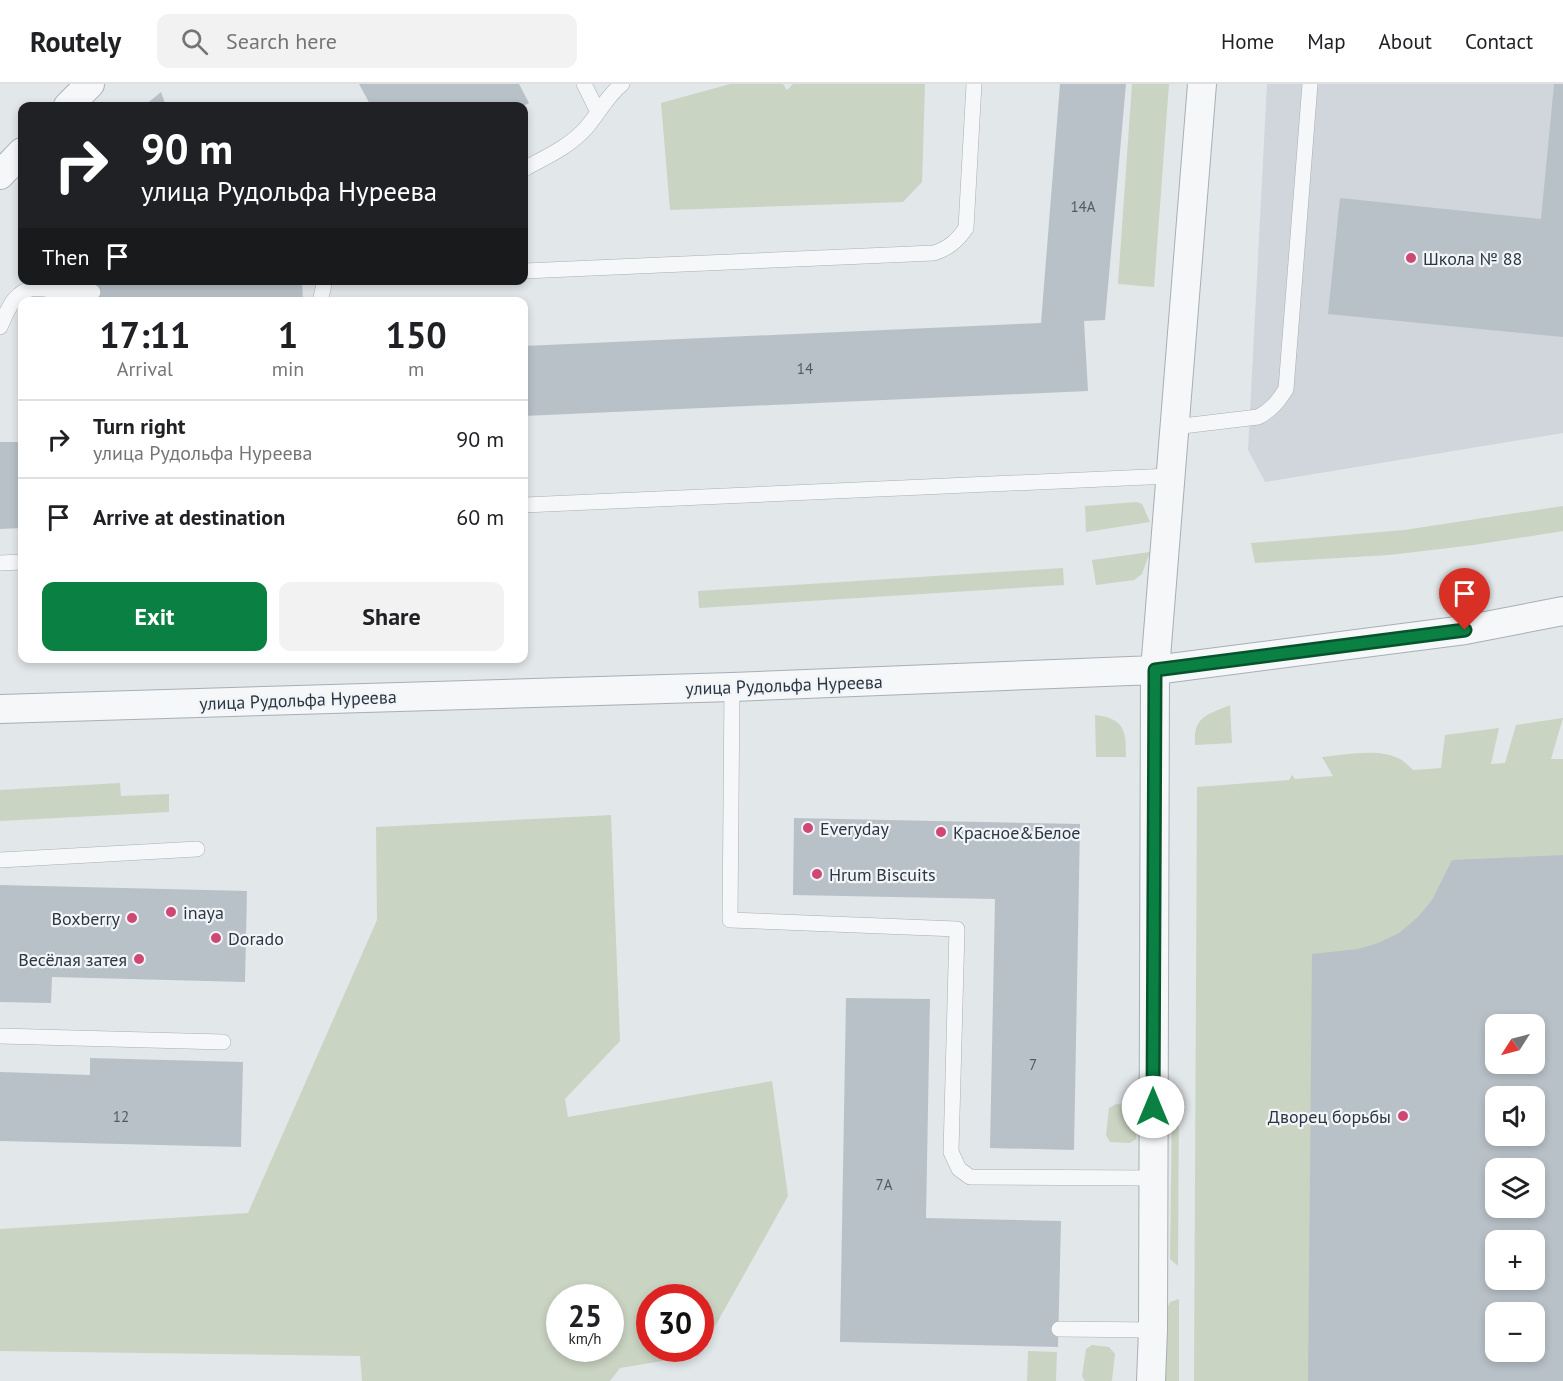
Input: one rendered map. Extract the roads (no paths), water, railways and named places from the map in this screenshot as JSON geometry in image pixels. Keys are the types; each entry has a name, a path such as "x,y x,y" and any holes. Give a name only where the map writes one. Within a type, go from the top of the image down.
{"street":[{"path":"72,102 90,84"},
{"path":"1151,1381 1155,670 1202,84"},
{"path":"0,175 18,157"},
{"name":"улица Рудольфа Нуреева","path":"0,710 732,687 1155,670 1465,630 1563,611"}],"lane":[{"path":"584,84 598,112"},
{"path":"528,166 569,144 588,126 610,95 622,84"},
{"path":"528,271 934,253 944,249 960,238 966,228 974,84"},
{"path":"1174,427 1258,417 1275,406 1286,389 1310,84"},
{"path":"0,327 14,301 27,290 33,288 65,292 93,292"},
{"path":"528,505 1170,476"},
{"path":"0,562 18,562"},
{"path":"732,687 730,920 957,929 951,1152 959,1169 970,1177 1153,1178"},
{"path":"0,860 197,849"},
{"path":"0,1036 223,1042"},
{"path":"1059,1329 1153,1330"}],"place":[{"name":"Школа № 88","path":"1411,258"},
{"name":"Everyday","path":"808,828"},
{"name":"Красное&Белое","path":"941,832"},
{"name":"Hrum Biscuits","path":"817,874"},
{"name":"inaya","path":"171,912"},
{"name":"Boxberry","path":"132,918"},
{"name":"Dorado","path":"216,938"},
{"name":"Весёлая затея","path":"139,959"},
{"name":"Дворец борьбы","path":"1403,1116"}]}
